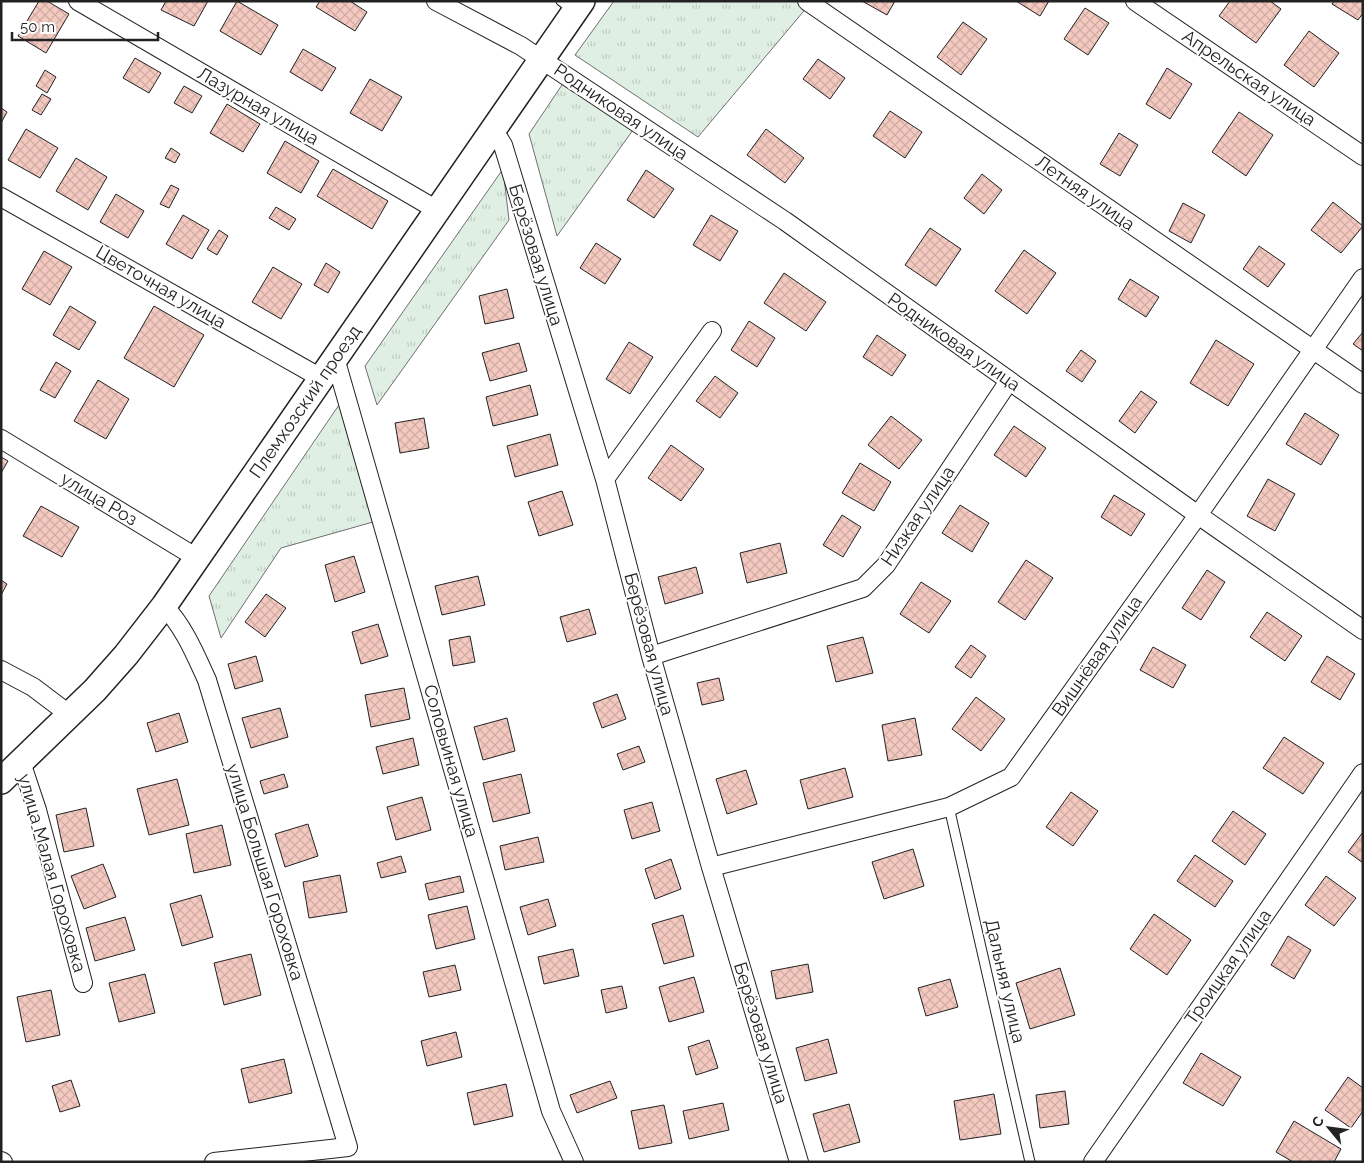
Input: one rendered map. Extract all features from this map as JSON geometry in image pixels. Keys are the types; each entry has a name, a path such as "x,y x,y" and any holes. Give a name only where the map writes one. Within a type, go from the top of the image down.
{"main road":[{"name":"Племхозский проезд","path":"1,781 70,716 117,666 164,606 492,129 542,60 573,5"}],"street":[{"name":"Лазурная улица","path":"78,1 437,210"},
{"name":"Родниковая улица","path":"436,1 510,39 785,222 1363,630"},
{"name":"Апрельская улица","path":"1135,1 1363,156"},
{"name":"Летняя улица","path":"810,2 1363,384"},
{"name":"Берёзовая улица","path":"492,129 503,146 605,479 651,656 711,867 799,1162"},
{"name":"Цветочная улица","path":"1,197 321,378"},
{"name":"Вишнёвая улица","path":"711,867 949,807 1011,777 1198,515 1363,278"},
{"path":"605,479 712,331"},
{"name":"Соловьиная улица","path":"335,358 550,1111 574,1162"},
{"name":"Низкая улица","path":"651,656 863,588 886,565 1009,381"},
{"name":"улица Роз","path":"1,439 197,558"},
{"name":"улица Большая Гороховка","path":"164,606 183,630 207,680 348,1147 214,1162"},
{"path":"1,670 33,687 70,716"},
{"name":"улица Малая Гороховка","path":"21,762 37,810 83,983"},
{"name":"Троицкая улица","path":"1093,1162 1363,773"}],"lane":[{"name":"Дальняя улица","path":"949,807 1030,1162"}],"green space":[{"path":"614,1 801,1 808,6 698,137 575,55"},
{"path":"568,76 638,123 557,236 529,134"},
{"path":"503,169 509,220 377,405 365,366"},
{"path":"345,396 380,520 281,548 221,638 209,596"}],"building":[{"path":"39,1 47,1 69,14 46,53 18,36"},
{"path":"166,1 208,1 194,26 161,10"},
{"path":"237,1 278,25 261,55 220,31"},
{"path":"320,1 350,1 367,12 355,31 316,7"},
{"path":"862,1 895,1 887,15"},
{"path":"1016,1 1049,1 1040,16"},
{"path":"1230,1 1270,1 1281,9 1256,43 1219,16"},
{"path":"1334,1 1363,1 1363,13 1358,20 1332,4"},
{"path":"1085,8 1109,23 1088,55 1064,39"},
{"path":"963,22 987,39 961,75 937,57"},
{"path":"1309,31 1339,53 1314,87 1284,65"},
{"path":"303,49 336,68 322,91 290,72"},
{"path":"135,58 161,73 149,93 123,78"},
{"path":"818,59 845,78 830,99 803,79"},
{"path":"1167,68 1192,84 1170,119 1146,104"},
{"path":"45,70 56,77 47,93 36,86"},
{"path":"370,79 402,97 382,131 350,113"},
{"path":"184,86 202,96 192,113 174,103"},
{"path":"42,94 51,99 41,115 32,110"},
{"path":"227,104 260,124 243,152 210,133"},
{"path":"1,108 7,112 1,123"},
{"path":"890,111 922,132 905,158 873,136"},
{"path":"1239,112 1273,135 1246,176 1212,152"},
{"path":"26,129 58,148 40,178 8,160"},
{"path":"766,129 804,158 785,183 747,155"},
{"path":"1119,133 1138,145 1120,176 1100,164"},
{"path":"285,141 319,161 301,193 267,173"},
{"path":"171,148 180,154 175,163 165,158"},
{"path":"76,158 107,177 88,210 56,191"},
{"path":"333,169 388,201 372,229 317,196"},
{"path":"646,170 674,189 654,218 627,200"},
{"path":"982,174 1002,190 984,214 964,198"},
{"path":"171,185 179,189 169,208 160,204"},
{"path":"116,194 144,211 128,238 100,222"},
{"path":"1333,202 1363,226 1341,253 1311,230"},
{"path":"1183,203 1205,215 1191,243 1169,231"},
{"path":"276,207 296,219 289,230 269,218"},
{"path":"183,215 209,230 192,259 166,244"},
{"path":"711,215 738,231 720,261 693,245"},
{"path":"930,228 961,249 936,286 905,265"},
{"path":"219,230 228,236 217,255 207,249"},
{"path":"596,243 621,259 605,284 580,268"},
{"path":"1259,246 1285,264 1268,287 1243,269"},
{"path":"1024,250 1056,273 1027,314 995,291"},
{"path":"44,251 72,267 50,305 22,289"},
{"path":"326,263 340,272 328,293 314,285"},
{"path":"273,267 302,284 281,319 252,302"},
{"path":"784,273 826,302 806,331 764,303"},
{"path":"1130,279 1159,297 1146,317 1118,299"},
{"path":"507,289 514,318 485,324 479,296"},
{"path":"70,306 96,322 79,350 53,335"},
{"path":"154,306 204,335 174,387 124,358"},
{"path":"749,321 775,338 757,367 731,350"},
{"path":"1363,332 1363,351 1353,344"},
{"path":"877,335 906,355 892,376 863,357"},
{"path":"1216,340 1254,364 1228,406 1190,383"},
{"path":"629,342 653,357 630,394 606,379"},
{"path":"519,343 527,371 490,381 482,353"},
{"path":"1081,350 1096,361 1082,382 1066,371"},
{"path":"56,362 71,371 55,398 40,390"},
{"path":"715,376 738,393 720,418 696,401"},
{"path":"98,380 129,399 106,439 74,421"},
{"path":"530,385 538,415 493,426 486,397"},
{"path":"1141,391 1157,402 1135,433 1119,421"},
{"path":"1305,413 1339,435 1321,465 1286,444"},
{"path":"891,416 922,440 899,469 868,445"},
{"path":"424,418 429,448 400,453 395,423"},
{"path":"1014,426 1046,448 1026,477 994,455"},
{"path":"550,434 558,465 515,477 507,446"},
{"path":"671,445 704,469 681,501 648,478"},
{"path":"1,457 8,461 1,473"},
{"path":"860,463 891,482 874,511 842,493"},
{"path":"1268,479 1295,494 1275,531 1247,516"},
{"path":"562,491 573,525 539,536 528,502"},
{"path":"1114,495 1145,514 1131,536 1101,517"},
{"path":"960,505 989,523 972,552 942,533"},
{"path":"41,506 79,527 62,557 23,536"},
{"path":"842,515 861,527 843,557 823,545"},
{"path":"780,543 787,573 747,583 740,553"},
{"path":"354,556 365,592 335,602 325,565"},
{"path":"1026,560 1053,578 1025,620 998,602"},
{"path":"696,567 703,593 665,604 658,577"},
{"path":"1207,570 1225,582 1201,620 1182,608"},
{"path":"478,576 485,605 442,615 435,586"},
{"path":"1,580 7,584 1,595"},
{"path":"921,582 951,601 929,633 900,614"},
{"path":"266,594 286,608 265,637 245,622"},
{"path":"589,609 596,634 567,642 560,617"},
{"path":"1267,612 1302,636 1285,661 1250,637"},
{"path":"378,624 388,656 361,664 352,632"},
{"path":"470,636 475,662 453,666 449,640"},
{"path":"863,637 873,673 836,682 827,646"},
{"path":"971,645 986,656 971,678 955,667"},
{"path":"1153,647 1186,665 1173,688 1140,670"},
{"path":"256,656 263,681 235,689 228,664"},
{"path":"1327,656 1355,674 1340,700 1311,682"},
{"path":"719,678 724,700 702,705 697,683"},
{"path":"404,688 410,719 371,727 365,695"},
{"path":"617,694 626,719 602,728 593,703"},
{"path":"976,697 1005,719 981,751 952,729"},
{"path":"280,708 288,737 251,748 242,718"},
{"path":"179,713 188,742 156,752 147,723"},
{"path":"507,718 515,751 483,760 474,727"},
{"path":"915,718 922,755 888,761 882,725"},
{"path":"1284,737 1324,763 1303,794 1263,768"},
{"path":"413,738 419,765 383,774 376,747"},
{"path":"639,746 645,762 623,770 617,754"},
{"path":"845,768 853,797 808,809 800,780"},
{"path":"746,770 757,804 727,814 716,779"},
{"path":"284,774 288,787 264,794 260,781"},
{"path":"521,774 530,813 493,822 483,783"},
{"path":"177,779 189,825 149,835 137,789"},
{"path":"1071,792 1098,811 1073,846 1046,827"},
{"path":"422,797 431,830 396,840 387,807"},
{"path":"652,802 660,831 632,839 624,810"},
{"path":"86,808 94,846 64,852 56,815"},
{"path":"1233,811 1266,834 1245,865 1212,841"},
{"path":"308,824 318,856 285,867 275,834"},
{"path":"222,825 231,865 194,873 186,834"},
{"path":"1363,832 1363,863 1348,852"},
{"path":"538,837 544,862 505,870 500,846"},
{"path":"913,849 924,886 884,899 872,862"},
{"path":"1195,855 1233,881 1215,907 1177,881"},
{"path":"401,856 406,872 381,878 377,863"},
{"path":"671,859 681,889 655,899 645,869"},
{"path":"103,864 116,897 84,909 71,876"},
{"path":"340,875 347,912 309,918 303,882"},
{"path":"460,876 464,892 429,900 425,884"},
{"path":"1326,876 1356,898 1334,926 1305,905"},
{"path":"201,895 213,937 182,946 170,904"},
{"path":"548,899 556,926 528,935 520,907"},
{"path":"467,906 475,939 436,949 428,915"},
{"path":"1154,914 1191,940 1167,975 1130,949"},
{"path":"683,915 694,956 664,964 652,924"},
{"path":"125,917 135,950 95,961 86,928"},
{"path":"1288,936 1311,950 1294,979 1271,965"},
{"path":"573,949 579,976 544,984 538,957"},
{"path":"251,954 261,995 224,1005 214,963"},
{"path":"808,964 813,992 776,999 771,971"},
{"path":"455,965 461,990 429,997 423,972"},
{"path":"1060,968 1075,1015 1030,1029 1016,983"},
{"path":"145,974 155,1013 119,1022 109,983"},
{"path":"694,977 704,1012 669,1022 659,987"},
{"path":"950,979 958,1007 926,1016 918,988"},
{"path":"622,986 627,1008 606,1013 601,990"},
{"path":"51,990 60,1035 26,1042 17,997"},
{"path":"456,1032 462,1057 427,1066 421,1041"},
{"path":"828,1039 837,1073 805,1081 796,1048"},
{"path":"709,1040 718,1068 696,1075 688,1047"},
{"path":"1201,1053 1241,1077 1223,1106 1183,1083"},
{"path":"284,1059 292,1093 249,1103 241,1069"},
{"path":"1348,1077 1363,1088 1363,1111 1351,1128 1325,1110"},
{"path":"71,1080 80,1106 60,1112 52,1086"},
{"path":"610,1081 617,1098 577,1113 570,1095"},
{"path":"506,1084 513,1116 474,1125 467,1093"},
{"path":"1065,1091 1069,1124 1040,1128 1036,1095"},
{"path":"994,1094 1001,1134 960,1140 954,1101"},
{"path":"723,1103 729,1130 689,1139 683,1111"},
{"path":"849,1104 860,1142 824,1152 813,1114"},
{"path":"664,1105 672,1143 639,1149 631,1111"},
{"path":"1294,1121 1341,1149 1334,1162 1293,1162 1276,1152"}]}
